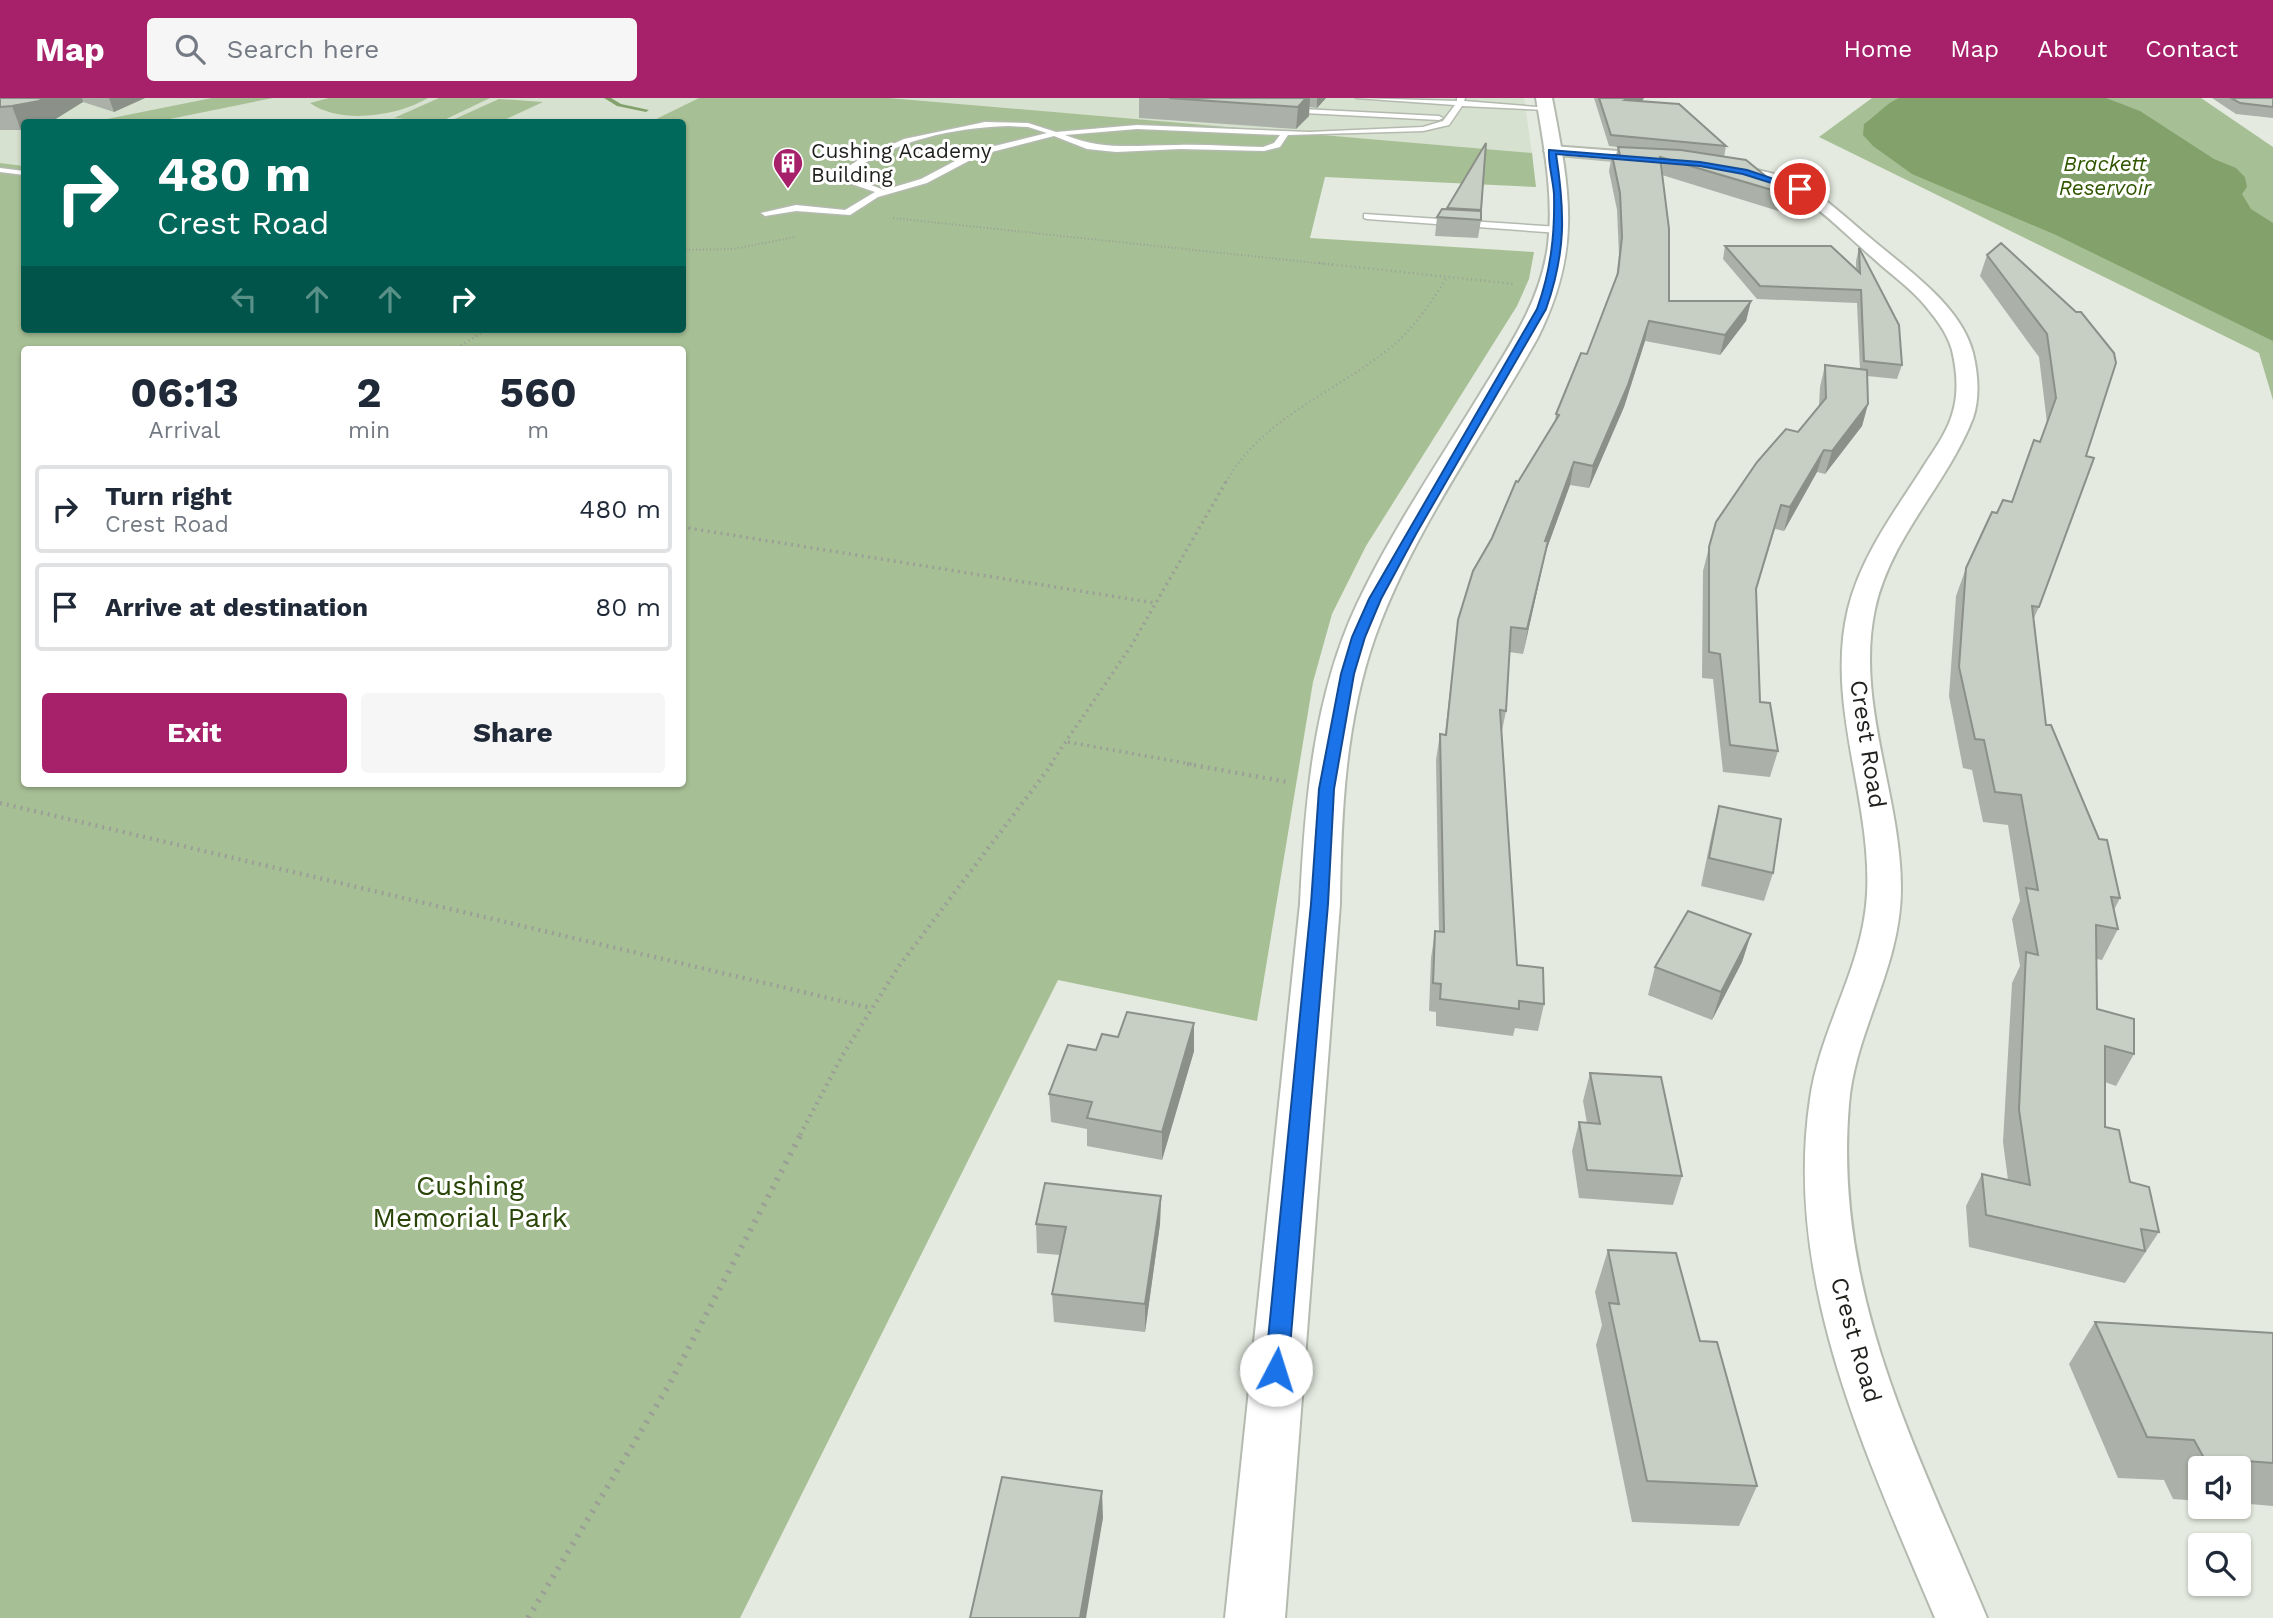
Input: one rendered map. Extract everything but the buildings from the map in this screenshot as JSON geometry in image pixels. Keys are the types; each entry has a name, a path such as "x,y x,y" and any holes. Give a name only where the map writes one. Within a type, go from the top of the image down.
{"main road":[{"path":"1255,1618 1320,904 1327,789 1348,674 1359,637 1375,599 1410,534 1525,340 1550,287 1559,230 1558,191 1545,103"}],"street":[{"name":"Crest Road","path":"1552,151 1695,163 1744,172 1800,189 1825,205 1936,306 1956,333 1966,365 1967,400 1963,415 1892,530 1861,610 1856,640 1858,710 1880,809 1884,893 1879,933 1868,978 1841,1053 1829,1097 1824,1148 1833,1256 1847,1328 1902,1478 1961,1618"}],"lane":[{"path":"1360,98 1545,103"},
{"path":"765,213 796,208 846,213 883,192 924,181 995,146 1054,134 1146,127 1285,134 1423,129 1440,126 1449,119 1460,101"},
{"path":"1276,110 1449,119"},
{"path":"883,192 849,180 846,172 889,149 927,136 964,128 1017,124 1108,150 1182,146 1264,149 1277,145 1285,134"},
{"path":"0,170 21,173"},
{"path":"1367,216 1559,230"}],"path":[{"path":"686,250 733,249 773,243 823,227 846,213 1550,287"},
{"path":"528,1618 669,1385 842,1056 871,1008 920,937 1068,742 1155,603 1229,475 1248,449 1271,428 1302,404 1362,369 1391,347 1439,293 1447,277"},
{"path":"460,346 481,333"},
{"path":"686,528 1155,603"},
{"path":"1068,742 1327,789"},
{"path":"0,803 871,1008"}],"shaded area":[{"path":"0,98 699,98 656,119 21,119 21,166 0,163"},
{"path":"889,98 1524,98 1532,153 1063,113"}],"green space":[{"path":"212,98 273,98 170,119 107,119"},
{"path":"329,98 428,98 401,109 369,116 337,114 310,103"},
{"path":"439,98 490,98 446,119 394,118"},
{"name":"Cushing Memorial Park","path":"699,98 889,98 1532,153 1536,187 1325,177 1310,238 1534,252 1529,279 1517,306 1366,546 1332,614 1313,682 1257,1021 1058,980 740,1618 0,1618 0,163 21,166 21,333 686,333 686,119 656,119"},
{"name":"Brackett Reservoir","path":"1872,98 2201,98 2273,147 2273,400 2259,353 1819,137"},
{"path":"499,99 543,102 506,119 455,119"}],"water":[{"name":"Brackett Reservoir","path":"1899,98 2106,98 2140,111 2214,159 2236,168 2245,177 2247,187 2242,194 2251,209 2273,223 2273,341 2056,235 1912,174 1873,146 1863,135 1864,124"}],"waterway":[{"path":"607,98 619,105 646,110"}],"place":[{"name":"Cushing Academy Building","path":"788,190"}],"route":[{"path":"1276,1370 1320,904 1327,789 1348,674 1359,637 1375,599 1410,534 1542,309 1550,287 1559,244 1558,191 1552,151 1700,164 1744,172 1800,189"}]}
